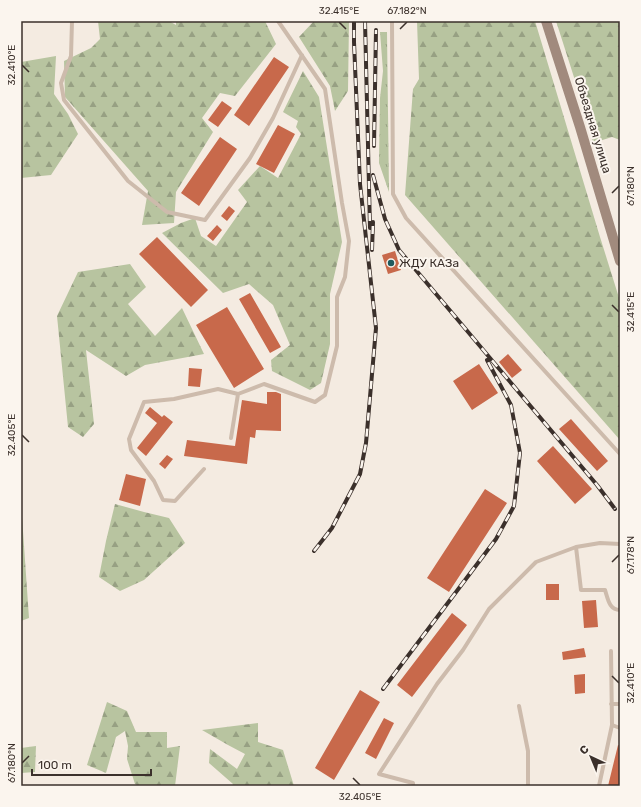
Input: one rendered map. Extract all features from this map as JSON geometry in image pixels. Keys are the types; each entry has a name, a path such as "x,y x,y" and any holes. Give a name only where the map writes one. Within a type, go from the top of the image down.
{"main road":[{"name":"Объездная улица","path":"546,21 580,127 620,261"}],"lane":[{"path":"72,21 71,56 61,83 64,100 128,181 167,212 206,220 250,158 273,118 302,55"},
{"path":"204,469 174,501 163,500 154,481 131,450 129,439 144,402 174,399 218,389 238,394 264,384 315,402 325,395 337,346 337,297 345,277 349,241 325,90 278,21"},
{"path":"392,21 393,194 406,218 620,454"},
{"path":"231,438 238,394"},
{"path":"413,786 413,783 379,774 437,684 463,650 489,609 536,562 576,547 600,543 620,544"},
{"path":"576,547 581,590 605,590 611,606 615,610 620,610"},
{"path":"599,786 612,725 610,651"},
{"path":"611,704 620,704"},
{"path":"519,706 528,751 528,786"},
{"path":"612,725 620,728"}],"green space":[{"path":"98,21 169,21 176,25 176,21 265,21 276,44 235,96 220,93 202,118 213,132 176,192 174,223 142,225 148,191 65,97 64,61 91,48 100,39"},
{"path":"314,21 349,21 348,91 335,111 330,86 299,37"},
{"path":"417,21 535,21 620,301 620,440 405,195 413,89 419,79"},
{"path":"556,21 620,21 620,140 612,137 593,143 580,96"},
{"path":"380,32 387,32 389,192 379,163 380,98 383,71"},
{"path":"56,56 54,94 68,114 78,134 51,175 21,178 21,62"},
{"path":"303,71 319,97 342,242 330,294 330,344 321,383 310,390 272,371 271,360 290,345 273,305 249,284 223,293 162,233 181,223 195,218 201,236 216,246 247,202 238,190 260,166 278,178 301,134 296,127 298,121 283,112"},
{"path":"130,264 146,287 128,304 155,336 182,308 204,354 145,365 126,376 86,350 94,424 83,437 68,427 57,316 78,272"},
{"path":"21,502 29,618 21,621"},
{"path":"115,504 169,518 185,543 144,580 120,591 99,577"},
{"path":"107,702 127,711 136,732 167,732 167,748 180,746 175,786 139,786 135,784 127,759 128,746 125,731 116,737 106,773 87,765"},
{"path":"258,723 258,742 283,750 294,786 232,786 233,784 209,763 210,749 237,769 245,754 202,730"},
{"path":"36,746 35,772 21,773 21,748"}],"building":[{"path":"274,57 289,67 249,126 234,115"},
{"path":"222,101 232,108 218,127 208,120"},
{"path":"278,125 295,134 274,173 256,164"},
{"path":"220,137 237,149 199,206 181,193"},
{"path":"229,206 235,211 227,221 221,216"},
{"path":"217,225 222,230 213,241 207,236"},
{"path":"157,237 208,290 191,307 139,254"},
{"name":"ЖДУ КАЗа","path":"395,251 401,270 388,274 382,255"},
{"path":"250,293 281,347 270,353 239,299"},
{"path":"227,307 264,369 234,388 196,325"},
{"path":"508,354 522,370 512,378 499,362"},
{"path":"479,364 498,393 472,410 453,381"},
{"path":"189,368 202,369 200,387 188,386"},
{"path":"267,392 276,392 281,394 281,431 256,430 255,438 250,437 247,464 184,456 187,440 235,446 242,400 267,404"},
{"path":"150,407 162,417 164,415 173,422 146,456 137,448 157,423 145,413"},
{"path":"571,419 608,461 597,471 559,429"},
{"path":"553,446 592,489 575,504 537,461"},
{"path":"167,455 173,459 165,469 159,464"},
{"path":"126,474 146,479 140,506 119,500"},
{"path":"485,489 507,503 449,592 427,578"},
{"path":"546,584 559,584 559,600 546,600"},
{"path":"596,600 598,627 584,628 582,601"},
{"path":"452,613 467,625 412,697 397,685"},
{"path":"584,648 586,657 563,660 562,652"},
{"path":"585,674 585,693 575,694 574,675"},
{"path":"360,690 380,702 334,780 315,768"},
{"path":"384,718 394,723 376,759 365,753"},
{"path":"618,745 620,746 620,786 608,786"}],"railway":[{"path":"314,551 332,528 360,474 366,443 376,328 360,184 354,21"},
{"path":"365,21 370,228"},
{"path":"374,146 376,30"},
{"path":"373,175 385,219 399,250 597,485 615,509"},
{"path":"372,250 373,222"},
{"path":"383,689 496,539 514,506 520,453 511,405 487,360"}],"place":[{"name":"ЖДУ КАЗа","path":"391,263"}]}
